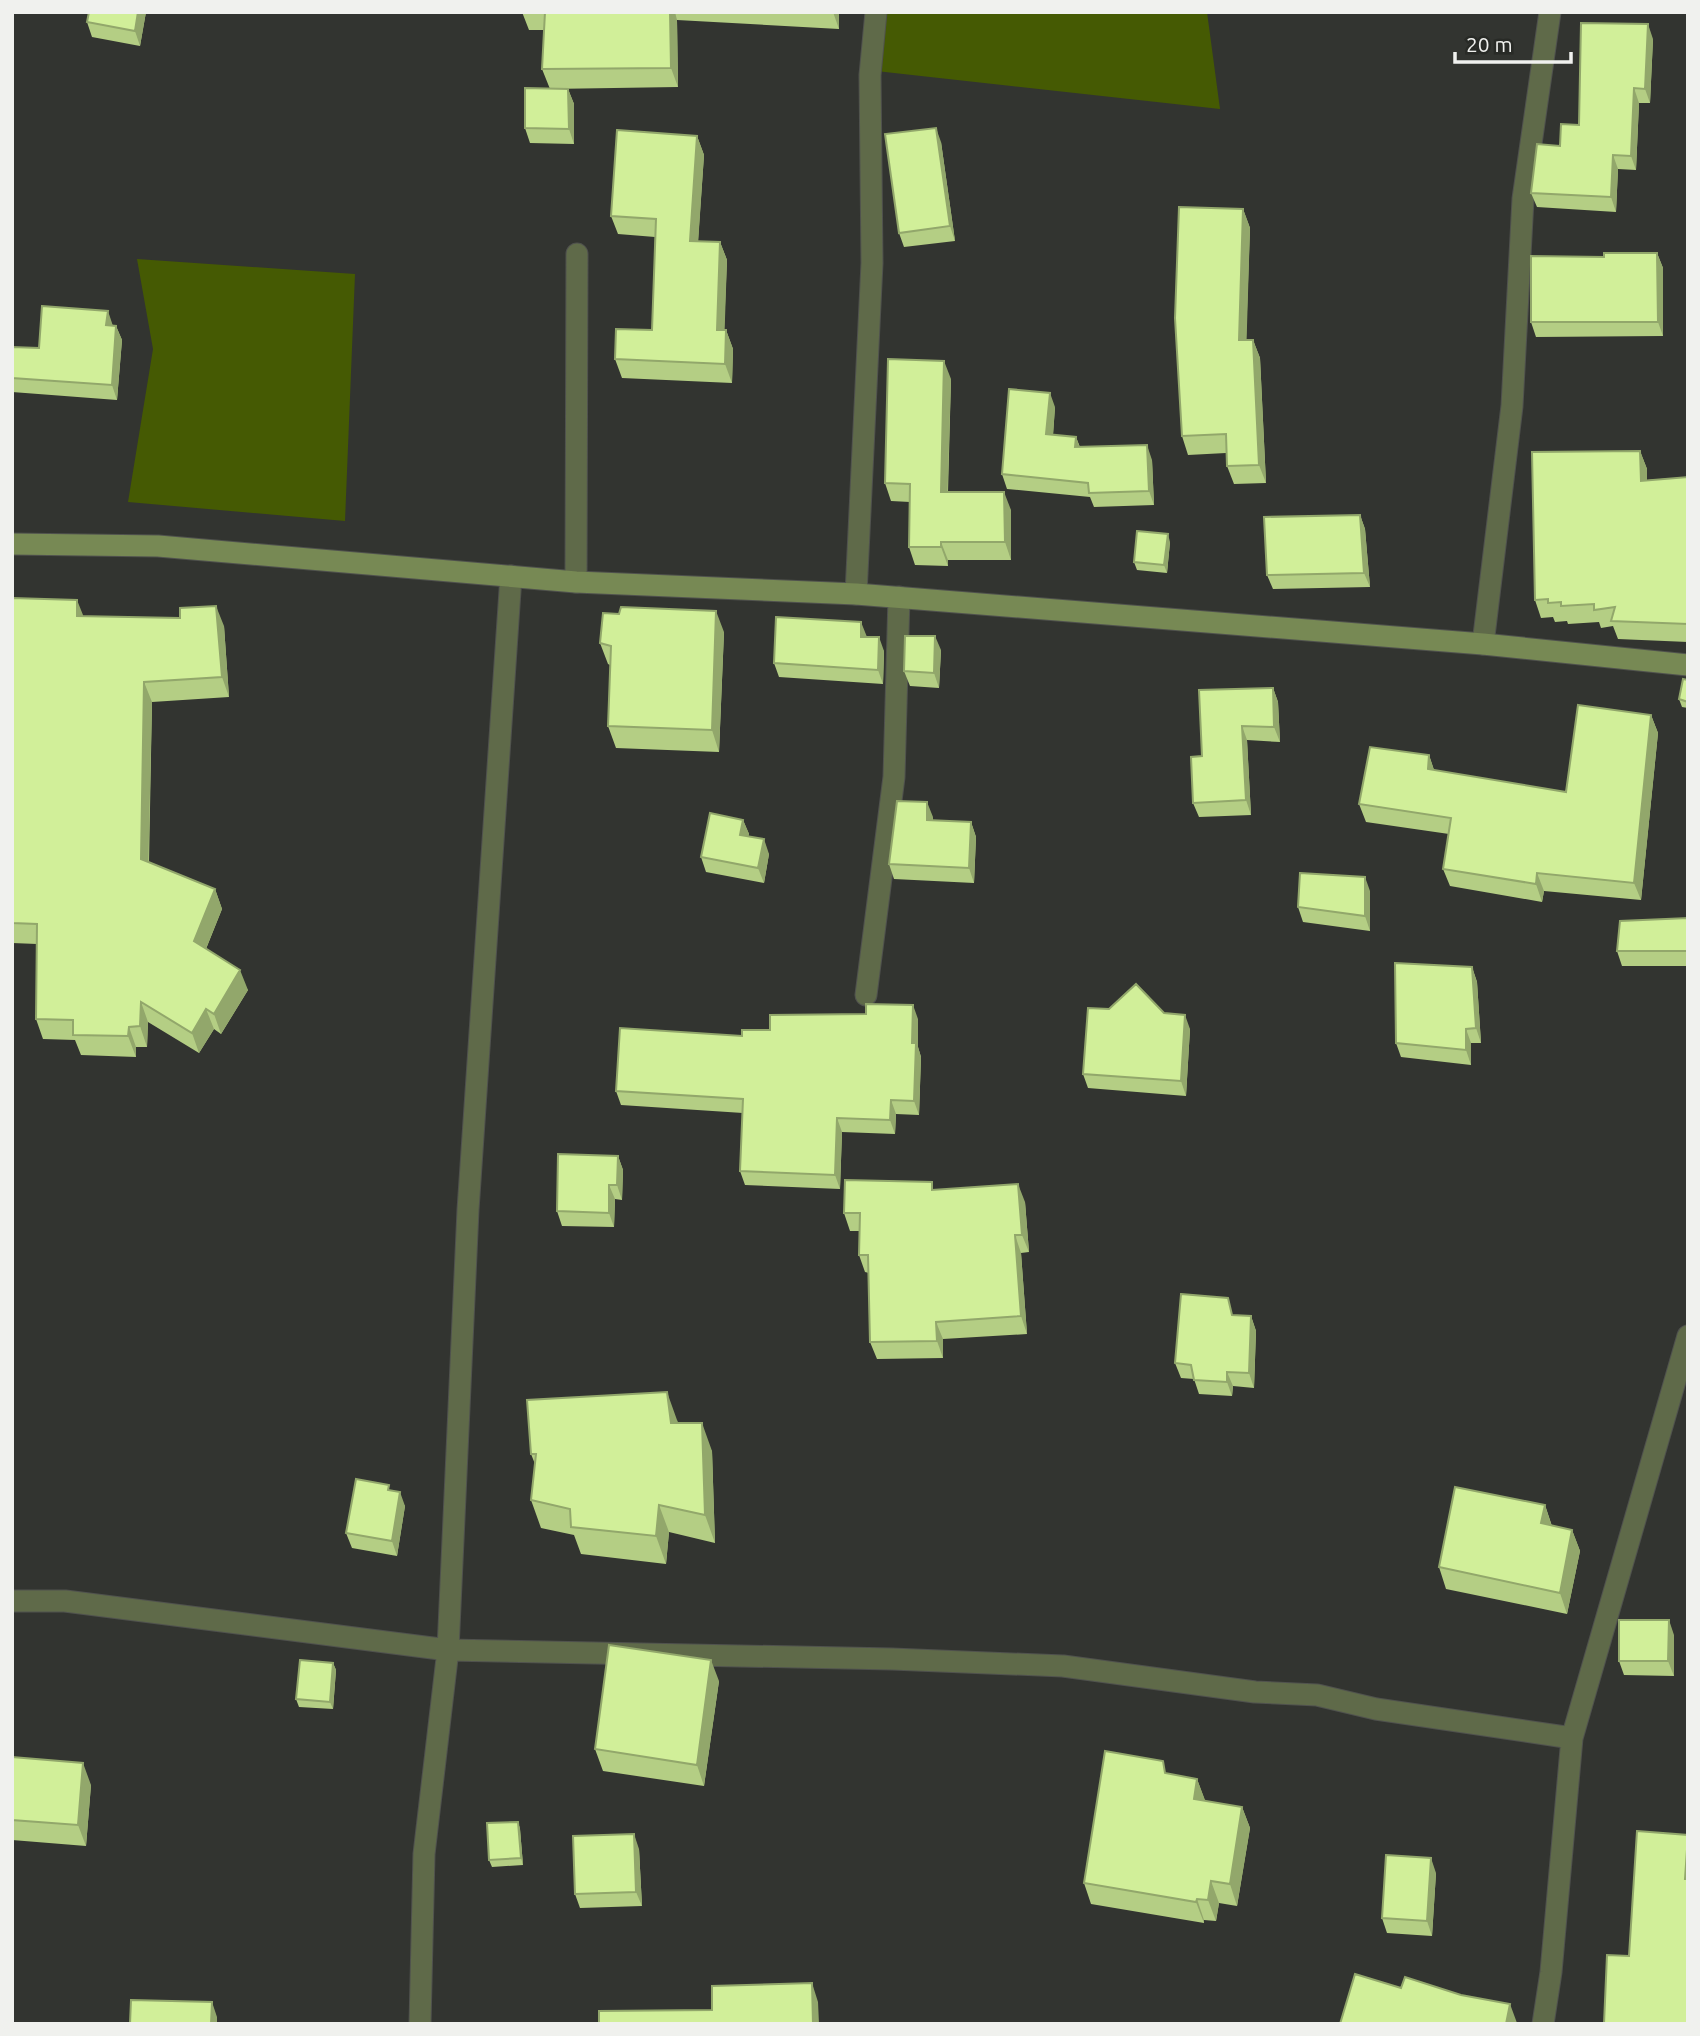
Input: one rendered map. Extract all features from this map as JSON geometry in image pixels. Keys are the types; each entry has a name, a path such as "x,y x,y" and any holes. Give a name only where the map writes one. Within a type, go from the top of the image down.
{"main road":[{"path":"12,544 158,546 576,582 899,597 1483,644 1688,665"}],"street":[{"path":"856,594 872,263 870,75 876,12"},
{"path":"1483,644 1512,406 1523,199 1550,12"},
{"path":"576,582 577,254"},
{"path":"419,2024 424,1854 448,1650 468,1210 511,576"},
{"path":"866,995 894,777 899,597"},
{"path":"1543,2024 1551,1972 1572,1738 1688,1336"},
{"path":"12,1601 65,1601 448,1650 892,1659 1063,1666 1255,1692 1317,1695 1376,1709 1572,1738"}],"green space":[{"path":"872,12 1207,12 1220,109 867,70"},
{"path":"137,259 355,274 345,521 128,502 153,349"}],"building":[{"path":"89,12 138,12 135,31 87,22"},
{"path":"545,12 670,12 671,68 542,69"},
{"path":"1581,23 1648,24 1645,89 1634,88 1631,156 1613,155 1611,197 1531,193 1537,144 1560,146 1561,124 1579,125"},
{"path":"525,88 568,89 569,129 525,128"},
{"path":"936,128 950,226 899,233 885,134"},
{"path":"617,130 697,136 690,241 720,242 717,330 726,330 725,364 615,359 616,329 652,330 656,219 611,216"},
{"path":"1179,207 1243,209 1239,340 1253,340 1259,465 1227,466 1226,434 1182,436 1175,318"},
{"path":"1604,253 1657,253 1658,322 1531,322 1531,256 1604,257"},
{"path":"42,306 108,311 106,325 116,326 112,385 12,378 12,347 39,348"},
{"path":"888,359 944,361 941,492 1004,492 1005,542 941,542 941,547 909,547 910,484 885,483"},
{"path":"1009,389 1050,393 1046,434 1076,437 1075,447 1147,445 1149,491 1089,493 1088,483 1002,474"},
{"path":"1640,451 1641,481 1688,477 1688,624 1611,621 1615,607 1594,610 1594,604 1561,606 1561,602 1548,603 1548,599 1535,600 1532,452"},
{"path":"1360,515 1364,573 1267,575 1264,517"},
{"path":"1137,531 1168,534 1164,565 1134,562"},
{"path":"12,598 77,600 77,616 180,618 180,608 216,606 222,677 144,682 141,859 215,889 194,941 240,970 214,1014 206,1009 192,1033 141,1002 140,1026 129,1027 128,1036 73,1035 73,1020 36,1019 37,924 12,923"},
{"path":"621,607 716,611 712,730 608,726 611,646 600,643 603,613 619,614"},
{"path":"776,617 861,622 861,637 879,637 878,670 774,663"},
{"path":"905,636 935,636 934,673 904,671"},
{"path":"1683,679 1688,680 1688,702 1679,699"},
{"path":"1273,688 1274,727 1242,726 1246,800 1193,803 1191,757 1202,756 1199,690"},
{"path":"1578,705 1651,715 1634,883 1537,873 1536,884 1443,869 1451,818 1359,804 1370,747 1429,755 1428,769 1566,792"},
{"path":"897,801 927,802 927,820 971,822 969,868 889,864"},
{"path":"710,813 743,820 740,835 764,839 758,868 701,857"},
{"path":"1300,873 1365,877 1365,916 1298,907"},
{"path":"1688,918 1688,951 1617,951 1620,921"},
{"path":"1395,963 1472,967 1476,1028 1466,1029 1466,1050 1396,1043"},
{"path":"1136,984 1164,1013 1185,1015 1181,1081 1083,1074 1088,1008 1109,1009"},
{"path":"866,1004 913,1005 912,1043 916,1043 914,1101 891,1100 890,1120 837,1118 835,1175 740,1171 743,1099 616,1091 620,1028 742,1036 742,1030 770,1030 770,1015 866,1014"},
{"path":"558,1154 618,1156 617,1185 609,1185 609,1213 557,1211"},
{"path":"845,1180 932,1182 932,1190 1018,1184 1022,1235 1015,1235 1021,1316 936,1322 937,1341 870,1342 868,1255 859,1255 860,1213 844,1213"},
{"path":"1181,1294 1228,1298 1232,1315 1251,1316 1249,1373 1227,1372 1227,1382 1194,1380 1191,1365 1175,1363"},
{"path":"667,1392 671,1423 702,1423 705,1515 659,1505 656,1536 571,1527 570,1509 531,1500 536,1454 531,1454 527,1400"},
{"path":"356,1479 389,1485 388,1490 400,1492 392,1541 346,1533"},
{"path":"1455,1487 1545,1505 1541,1523 1572,1530 1560,1593 1439,1567"},
{"path":"1619,1620 1669,1620 1668,1661 1619,1661"},
{"path":"609,1645 711,1660 697,1765 595,1749"},
{"path":"300,1660 333,1663 330,1702 296,1699"},
{"path":"1105,1751 1163,1761 1165,1773 1197,1779 1194,1799 1242,1807 1230,1884 1211,1881 1208,1900 1197,1899 1196,1902 1084,1883"},
{"path":"12,1757 83,1763 78,1825 12,1820"},
{"path":"518,1822 521,1858 489,1860 487,1823"},
{"path":"1637,1831 1688,1835 1685,1879 1688,1879 1688,2024 1604,2024 1607,1955 1629,1956"},
{"path":"634,1834 636,1892 575,1894 573,1836"},
{"path":"1386,1855 1431,1858 1427,1921 1382,1918"},
{"path":"1355,1974 1401,1988 1405,1977 1461,1995 1510,2004 1506,2024 1340,2024"},
{"path":"812,1983 813,2024 599,2024 599,2011 712,2010 712,1986"},
{"path":"131,2000 212,2002 211,2024 130,2024"}]}
